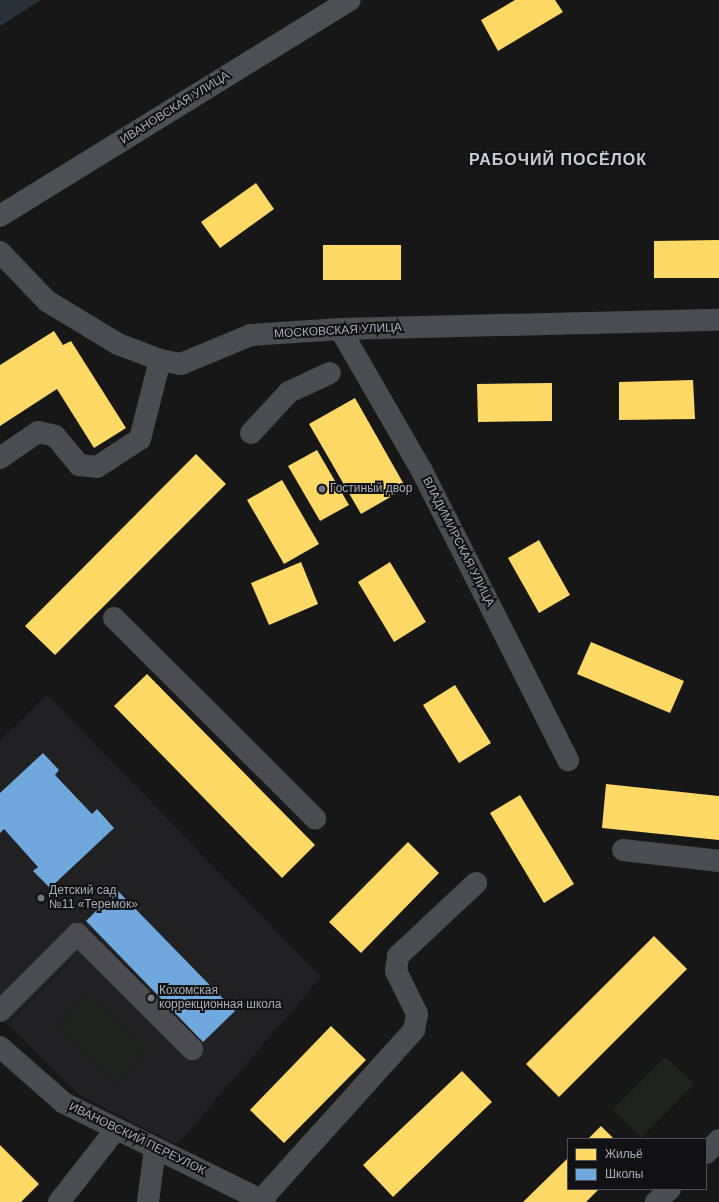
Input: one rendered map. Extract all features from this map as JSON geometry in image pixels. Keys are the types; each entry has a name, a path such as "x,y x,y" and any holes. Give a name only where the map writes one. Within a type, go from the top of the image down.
{"main road":[{"name":"ИВАНОВСКАЯ УЛИЦА","path":"0,216 350,0"}],"street":[{"name":"МОСКОВСКАЯ УЛИЦА","path":"0,252 47,301 118,344 160,360 181,364 251,335 340,329 719,320"},
{"name":"ВЛАДИМИРСКАЯ УЛИЦА","path":"340,329 422,471 568,760"},
{"path":"0,458 38,432 55,436 79,465 96,467 140,440 160,360"},
{"path":"251,433 289,392 330,373"},
{"path":"114,618 315,818"},
{"path":"623,850 719,861"},
{"path":"263,1201 414,1030 417,1014 396,972 398,956 476,883"},
{"path":"0,1011 77,934 192,1049"},
{"name":"ИВАНОВСКИЙ ПЕРЕУЛОК","path":"0,1047 64,1103 263,1201"},
{"path":"58,1202 116,1129"},
{"path":"707,1152 719,1140"},
{"path":"148,1202 155,1148"},
{"path":"656,1202 669,1190"}],"shaded area":[{"path":"0,0 41,0 0,26"},
{"name":"Кохомская коррекционная школа","path":"47,695 321,977 177,1145 79,1095 0,1017 0,740"},
{"path":"87,993 148,1047 117,1083 56,1029"},
{"path":"666,1057 694,1084 641,1138 613,1110"}],"building: Жильё":[{"path":"515,0 555,0 563,12 498,51 481,20"},
{"path":"256,183 274,209 220,248 201,222"},
{"path":"719,240 719,278 654,278 654,241"},
{"path":"323,245 401,245 401,280 323,280"},
{"path":"54,331 63,345 71,341 126,428 94,448 57,389 0,426 0,365"},
{"path":"693,380 695,419 619,420 619,382"},
{"path":"552,383 552,421 478,422 477,384"},
{"path":"355,398 406,488 361,514 309,424"},
{"path":"317,450 349,505 320,521 288,466"},
{"path":"196,454 226,484 55,655 25,626"},
{"path":"282,480 319,544 284,564 247,500"},
{"path":"539,540 570,595 539,613 508,558"},
{"path":"301,562 318,604 269,625 251,583"},
{"path":"390,562 426,622 394,642 358,582"},
{"path":"591,642 684,681 670,713 577,674"},
{"path":"147,674 315,845 282,878 114,706"},
{"path":"455,685 491,743 459,763 423,705"},
{"path":"606,784 719,796 719,840 602,828"},
{"path":"520,795 574,884 544,903 490,813"},
{"path":"408,842 439,873 361,953 329,922"},
{"path":"654,936 687,969 559,1097 526,1064"},
{"path":"331,1026 366,1060 284,1143 250,1110"},
{"path":"462,1071 492,1102 393,1197 363,1165"},
{"path":"601,1126 613,1138 589,1138"},
{"path":"0,1145 39,1184 21,1202 0,1202"},
{"path":"567,1159 567,1190 598,1190 586,1202 523,1202"}],"building: Школы":[{"path":"43,753 59,770 55,775 92,814 97,809 114,828 50,888 33,871 38,867 4,829 0,833 0,793"},
{"path":"117,890 235,1011 203,1042 86,921"}],"place":[{"name":"Гостиный двор","path":"322,489"},
{"name":"Детский сад №11 «Теремок»","path":"41,898"},
{"name":"Кохомская коррекционная школа","path":"151,998"}],"district":[{"name":"РАБОЧИЙ ПОСЁЛОК","path":"558,160"}]}
